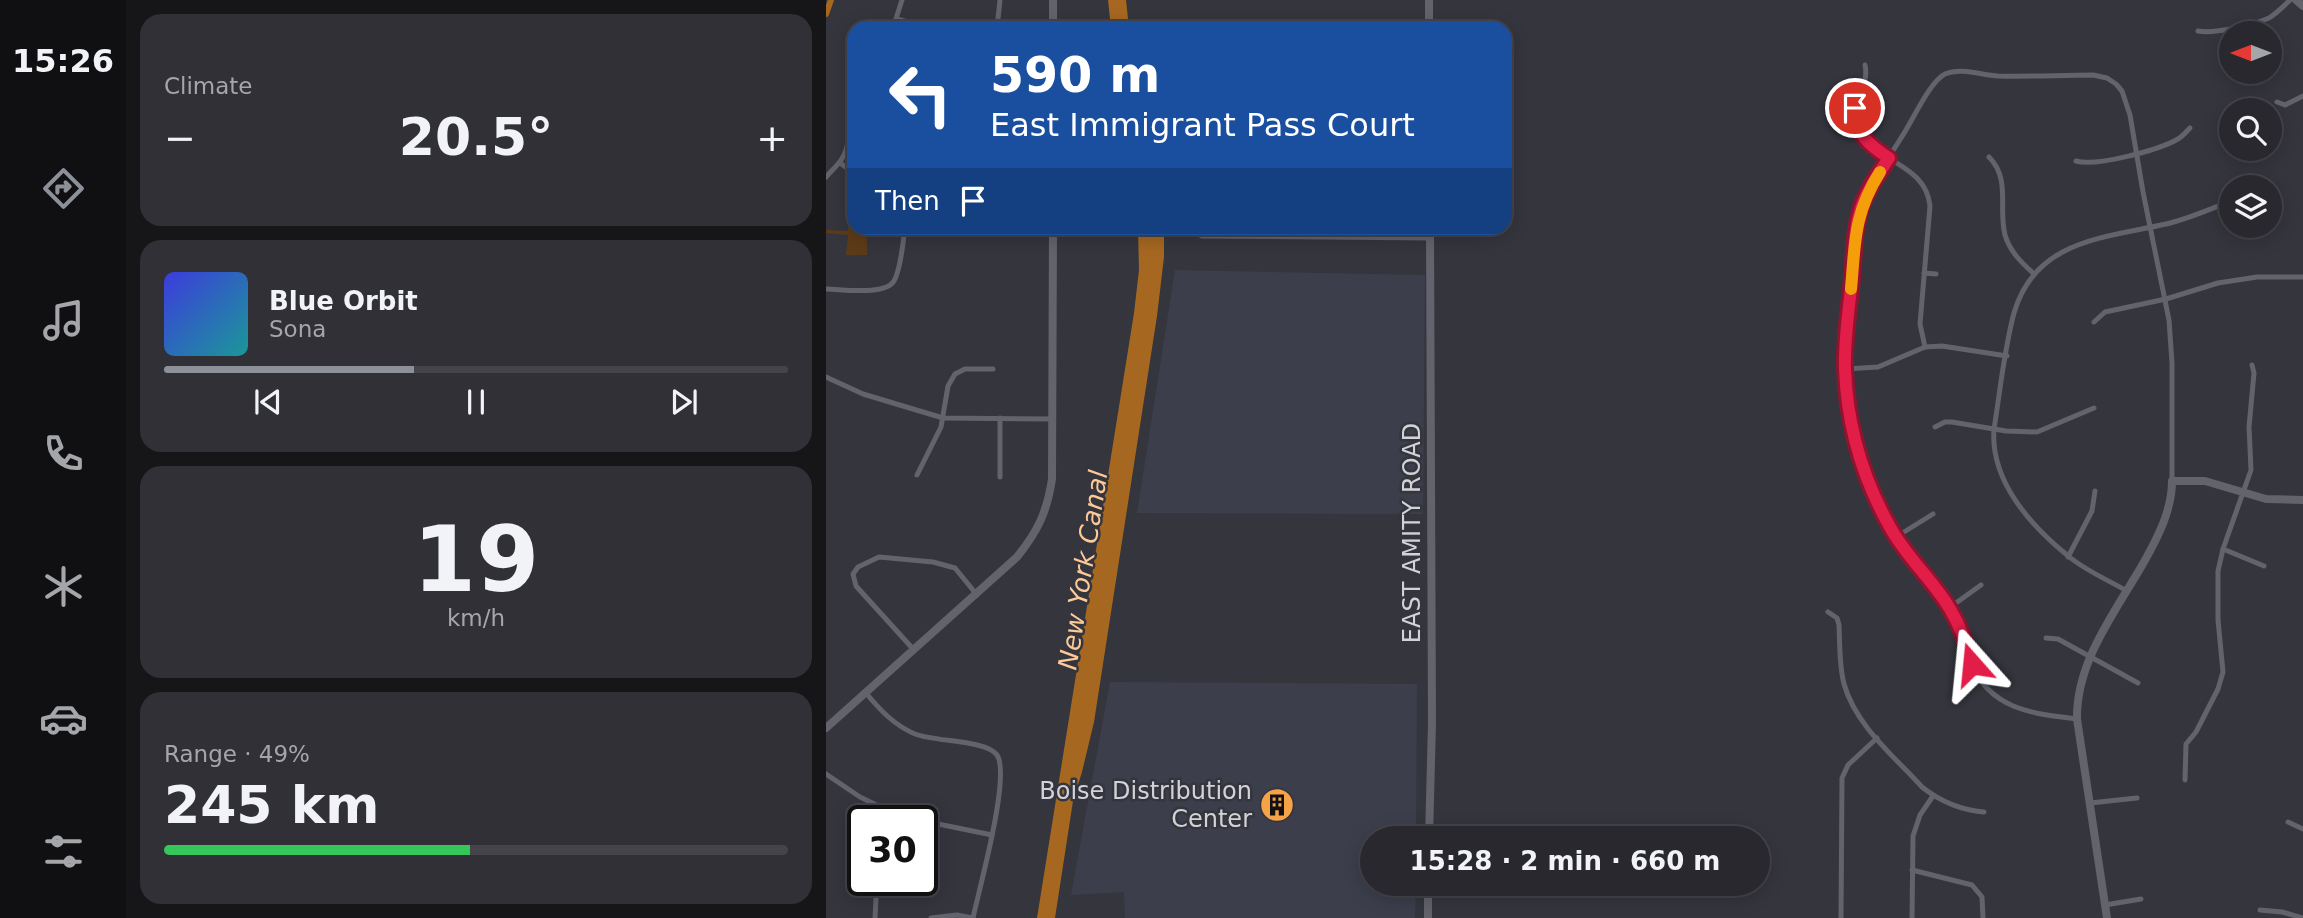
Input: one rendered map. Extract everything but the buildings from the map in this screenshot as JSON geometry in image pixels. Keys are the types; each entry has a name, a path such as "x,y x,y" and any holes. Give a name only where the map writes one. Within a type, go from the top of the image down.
{"street":[{"path":"902,0 897,19 904,21"},
{"path":"998,21 1000,0"},
{"path":"1054,0 1054,21"},
{"path":"1429,0 1429,21"},
{"path":"2198,32 2217,32 2265,19 2278,12 2290,0"},
{"path":"2296,0 2303,6"},
{"path":"1865,65 1868,75 1855,108 1856,122 1864,139 1917,176 1929,195 1920,324 1925,347"},
{"path":"2077,719 2023,712 2001,702 1978,677 1963,634 1949,608 1896,537 1870,486 1856,446 1849,412 1845,369 1847,329 1857,223 1862,205 1933,84 1944,75 1958,71 2000,76 2092,75 2107,78 2116,84 2126,101 2166,299 2172,363 2172,493 2160,534 2091,655 2079,688 2077,719 2107,918"},
{"path":"2282,104 2285,105 2303,96"},
{"path":"2076,161 2085,164 2136,153 2176,140 2190,128"},
{"path":"826,177 840,163 846,152 847,140"},
{"path":"1989,157 2001,175 2005,236 2017,258 2034,274"},
{"path":"840,163 847,168"},
{"path":"2127,591 2068,557 2037,527 2000,476 1993,444 1994,429 2015,311 2034,274 2051,258 2071,247 2090,240 2182,220 2219,206"},
{"path":"826,289 880,290 890,286 896,278 904,235"},
{"path":"826,728 1017,557 1034,536 1045,514 1052,479 1053,235"},
{"path":"1201,235 1430,238"},
{"name":"EAST AMITY ROAD","path":"1429,826 1432,723 1430,238"},
{"path":"1924,274 1936,274"},
{"path":"2094,322 2105,312 2166,299 2198,288 2257,277 2303,278"},
{"path":"1845,369 1889,364 1925,347 1942,346 2007,356"},
{"path":"2185,780 2186,744 2196,732 2218,689 2223,672 2218,620 2218,571 2251,470 2249,428 2255,373 2252,365"},
{"path":"917,475 941,427 948,386 955,374 965,369 993,369"},
{"path":"826,377 863,394 943,418 1053,419"},
{"path":"1935,427 1952,422 2037,432 2094,408"},
{"path":"1000,418 1000,477"},
{"path":"2172,481 2206,481 2266,499 2303,500"},
{"path":"2068,557 2092,511 2095,491"},
{"path":"1896,537 1933,514"},
{"path":"2223,549 2264,566"},
{"path":"914,650 856,586 853,574 858,567 879,557 933,562 955,568 976,595"},
{"path":"1949,608 1981,585"},
{"path":"1828,612 1837,618 1841,669 1847,692 1858,714 1877,738 1933,796 1967,810 1984,812"},
{"path":"2046,638 2058,639 2091,655 2138,683"},
{"path":"866,693 885,715 915,734 931,739 988,747 998,755 1000,791 973,918 957,915 931,918"},
{"path":"1841,918 1842,778 1848,765 1877,738"},
{"path":"826,774 860,797 899,816 992,835"},
{"path":"1912,918 1914,829 1933,796"},
{"path":"2090,803 2137,798"},
{"path":"2288,822 2303,829"},
{"path":"1912,870 1972,885 1982,897 1983,918"},
{"path":"875,918 877,896"},
{"path":"1428,896 1428,918"},
{"path":"2105,905 2141,899"},
{"path":"2260,910 2303,918"}],"shaded area":[{"path":"1108,0 1126,0 1128,21 1110,21"},
{"path":"826,230 847,231 847,235 826,233"},
{"path":"848,235 867,235 867,255 846,255"},
{"path":"1138,235 1164,235 1157,316 1094,722 1073,801 1055,918 1037,918 1134,313 1139,270"},
{"path":"1175,270 1425,275 1423,514 1137,513"},
{"path":"1110,682 1417,684 1416,826 1360,826 1360,896 1416,896 1415,918 1125,918 1124,892 1071,895"}],"waterway":[{"path":"826,14 831,0"}],"slow traffic":[{"path":"1851,289 1857,223 1862,205 1880,172"}],"place":[{"name":"Boise Distribution Center","path":"1277,805"}],"route":[{"path":"1855,108 1856,122 1864,139 1889,158 1870,188 1857,223 1845,369 1849,412 1856,446 1888,525 1949,608 1963,634 1972,664"}],"water label":[{"name":"New York Canal","path":"1083,570"}]}
